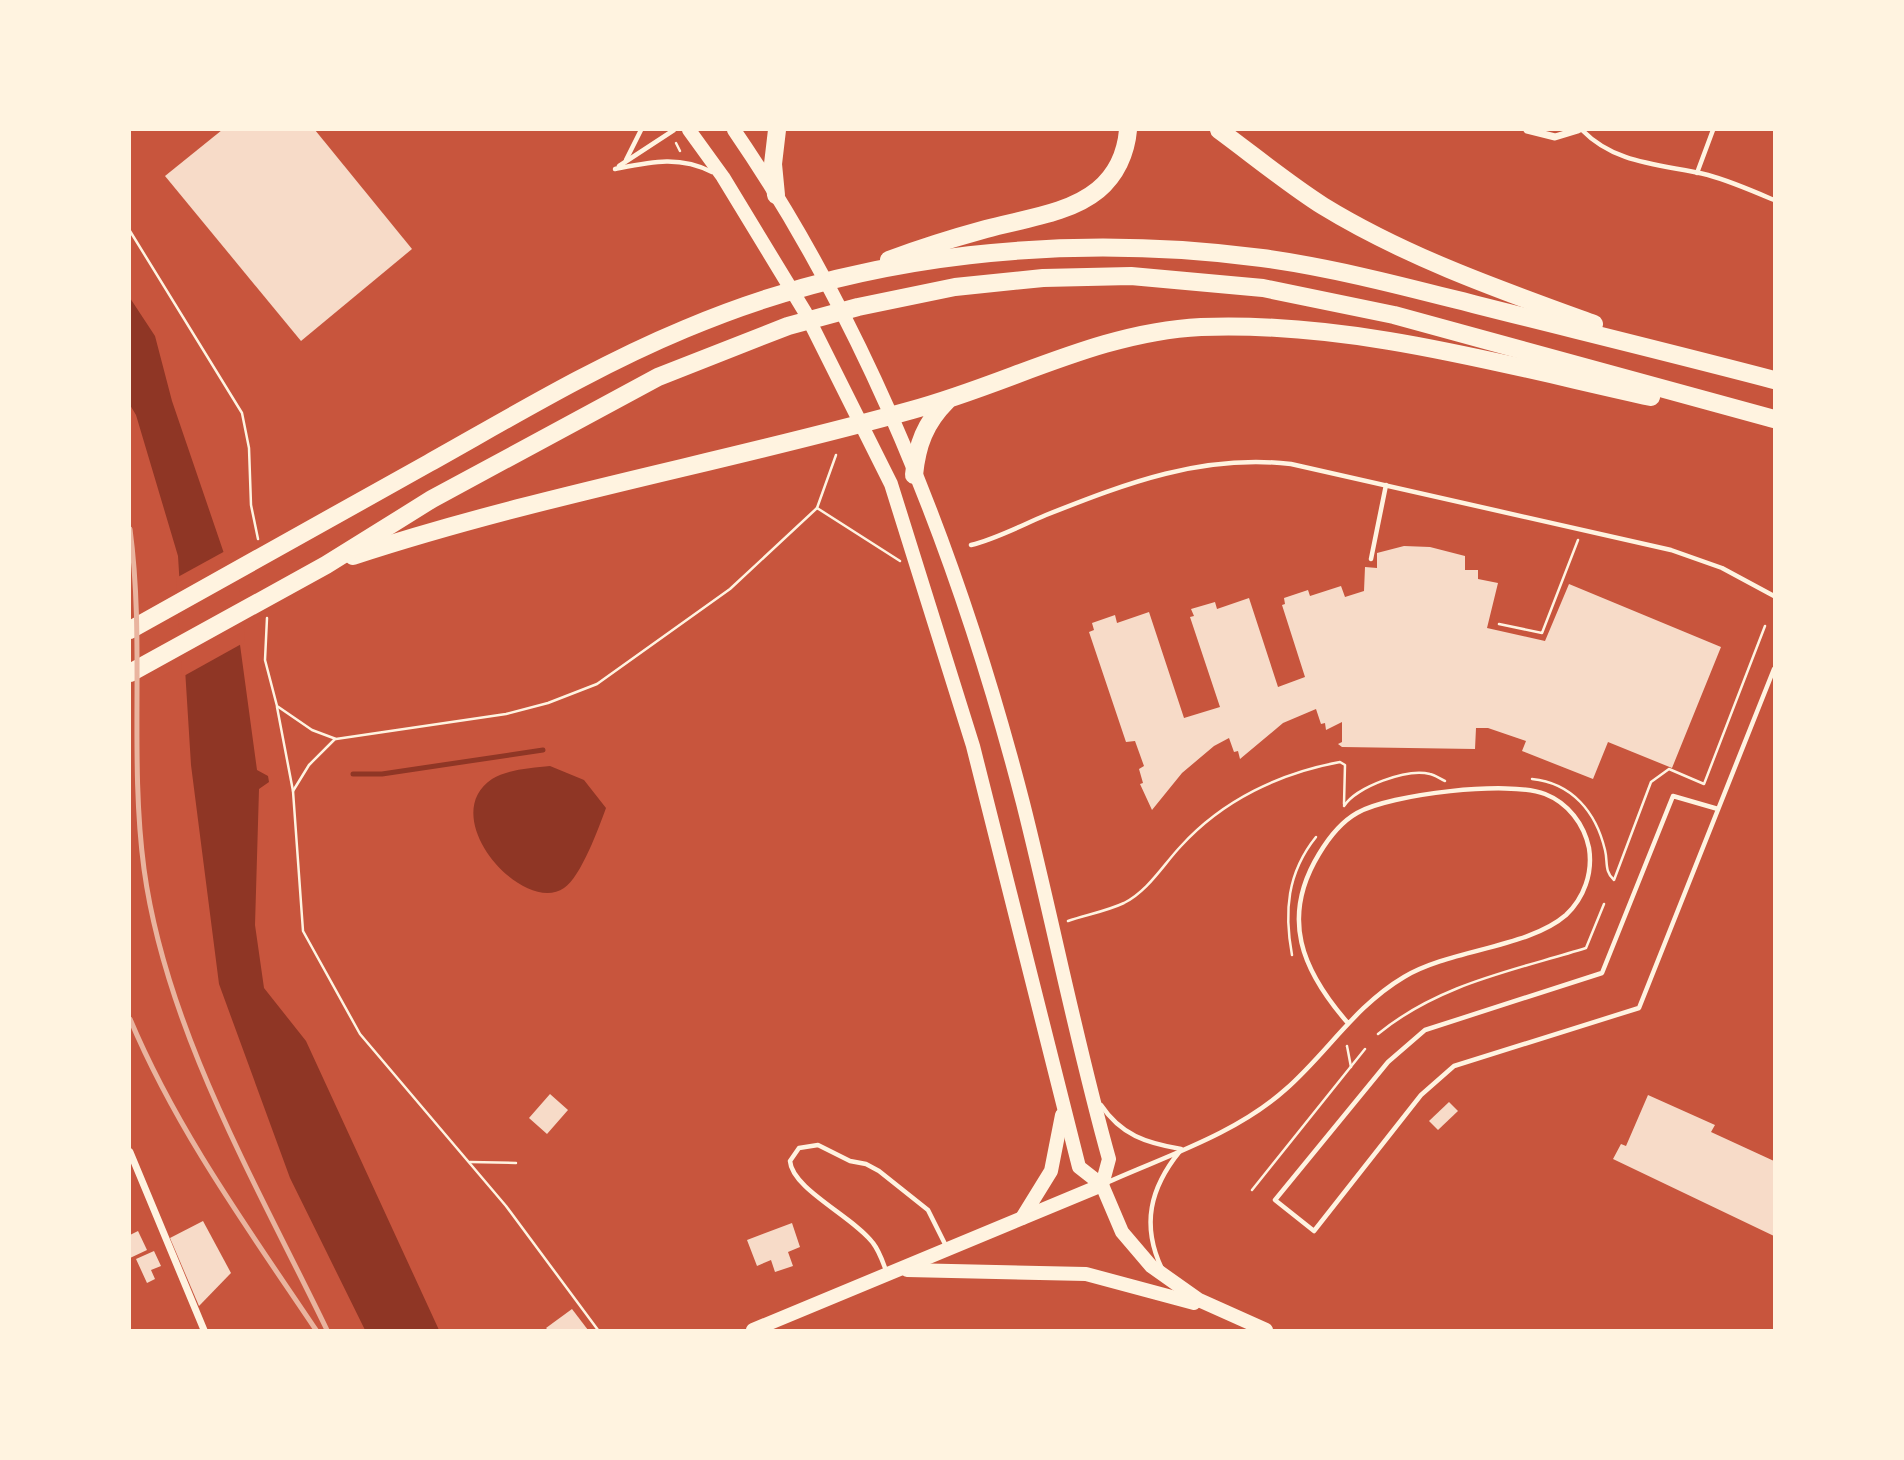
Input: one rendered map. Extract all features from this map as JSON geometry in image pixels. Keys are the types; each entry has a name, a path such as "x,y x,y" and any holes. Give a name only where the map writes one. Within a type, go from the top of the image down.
{"highway":[{"path":"776,130 773,149 776,195"},
{"path":"130,630 601,368 688,327 772,297 843,277 939,242 1084,199 1115,173 1125,148 1128,130"},
{"path":"1219,130 1324,206 1384,238 1515,294 1683,356"},
{"path":"843,277 950,258 1041,249 1132,247 1223,253 1357,275 1774,380"},
{"path":"130,673 326,565 432,499 616,397 701,358 789,326 858,307 955,287 1070,277 1175,278 1263,288 1394,315 1774,421"},
{"path":"326,565 476,517 889,416 952,397 1070,354 1132,337 1196,328 1263,327 1330,334 1460,356 1774,421"},
{"path":"914,475 916,455 925,428 952,397"}],"main road":[{"path":"689,130 723,177 805,312 891,484 987,798 1079,1167 1102,1185 1122,1232 1138,1253 1166,1279 1220,1311 1266,1331"},
{"path":"734,130 835,296 914,475 960,596 1004,736 1109,1159 1102,1185"},
{"path":"1022,1218 1051,1171 1063,1106"},
{"path":"753,1331 1102,1185"},
{"path":"902,1270 1086,1275 1220,1311"}],"street":[{"path":"1527,130 1555,137 1580,130"},
{"path":"130,1152 204,1331"}],"lane":[{"path":"624,163 641,130"},
{"path":"674,130 615,169 661,160 684,161 723,177"},
{"path":"1580,130 1596,144 1620,157 1697,173 1774,200"},
{"path":"1697,173 1713,130"},
{"path":"971,544 1115,487 1160,473 1206,463 1291,464 1682,553 1722,568 1774,596"},
{"path":"1371,559 1386,485"},
{"path":"1718,809 1673,796 1602,973 1425,1030 1388,1062 1275,1200 1314,1231 1421,1095 1454,1066 1639,1008 1774,669"},
{"path":"1102,1185 1229,1127 1270,1102 1299,1076 1347,1022 1392,985 1419,969 1549,926 1574,906 1586,885 1590,862 1585,834 1565,806 1542,793 1518,789 1420,795 1385,801 1353,815 1331,836 1313,864 1301,896 1297,923 1314,979 1347,1022"},
{"path":"1092,1091 1107,1115 1124,1132 1146,1142 1182,1149"},
{"path":"888,1276 871,1240 831,1204 806,1189 794,1176 790,1161 799,1148 818,1145 850,1161 866,1164 879,1171 928,1210 948,1250"},
{"path":"1166,1279 1151,1239 1150,1210 1162,1174 1182,1149"}],"path":[{"path":"676,143 681,154"},
{"path":"130,231 242,413 249,449 251,505 260,543"},
{"path":"277,706 300,724 336,739 506,713 548,704 597,684 730,589 817,508 836,455"},
{"path":"817,508 920,574"},
{"path":"1499,624 1542,633 1578,540"},
{"path":"267,608 265,660 277,706 293,791 303,931 360,1034 506,1206 598,1331"},
{"path":"1614,880 1651,782 1669,769 1704,784 1765,626"},
{"path":"293,791 309,765 336,739"},
{"path":"1068,921 1125,902 1143,890 1182,845 1221,810 1274,780 1340,762 1345,765 1345,806 1341,811"},
{"path":"1292,955 1287,927 1288,897 1300,860 1320,833"},
{"path":"1378,1034 1403,1014 1457,987 1586,948 1604,904"},
{"path":"1347,1046 1351,1066"},
{"path":"1252,1190 1365,1049"},
{"path":"468,1162 516,1163"}],"shaded area":[{"path":"130,298 155,336 172,401 230,571 257,770 268,776 269,782 259,789 255,925 264,988 306,1041 439,1330 365,1330 290,1178 219,984 191,765 178,556 136,415 130,405"},
{"path":"550,766 584,780 606,808 577,874 564,888 547,893 527,888 508,876 491,858 479,838 473,816 477,796 492,779 513,771"}],"pier":[{"path":"227,550 243,603 245,642 182,677 176,578"}],"building":[{"path":"222,130 315,130 412,249 301,341 165,176"},
{"path":"1404,546 1430,547 1465,556 1465,570 1478,570 1478,579 1498,583 1487,628 1545,641 1569,584 1721,647 1672,768 1608,742 1593,779 1522,751 1526,741 1488,728 1476,728 1475,749 1342,747 1338,744 1342,742 1342,722 1326,730 1325,723 1321,724 1316,709 1283,723 1240,759 1229,738 1214,746 1182,773 1152,810 1140,784 1143,783 1139,769 1144,766 1135,741 1126,742 1089,632 1094,630 1092,623 1115,615 1117,623 1149,612 1184,718 1220,707 1190,617 1194,616 1191,609 1215,602 1217,609 1249,598 1278,687 1305,677 1282,605 1285,604 1284,598 1308,590 1310,596 1341,586 1345,597 1364,591 1365,567 1377,568 1377,553"},
{"path":"550,1094 568,1110 547,1134 529,1118"},
{"path":"1648,1095 1715,1125 1711,1132 1774,1161 1774,1236 1613,1159 1621,1144 1626,1146"},
{"path":"1449,1102 1458,1111 1438,1130 1429,1121"},
{"path":"203,1221 231,1273 199,1306 170,1238"},
{"path":"792,1223 800,1247 788,1252 793,1266 775,1272 771,1260 757,1266 747,1240"},
{"path":"138,1231 147,1250 130,1258 130,1235"},
{"path":"154,1251 161,1266 151,1270 155,1279 147,1283 136,1259"},
{"path":"572,1309 588,1330 546,1328"}],"waterway":[{"path":"353,774 382,774 543,750"}],"railway":[{"path":"130,529 136,614 140,827 144,869 155,929 172,989 218,1106 327,1330"},
{"path":"130,1019 169,1101 192,1140 316,1330"}]}
